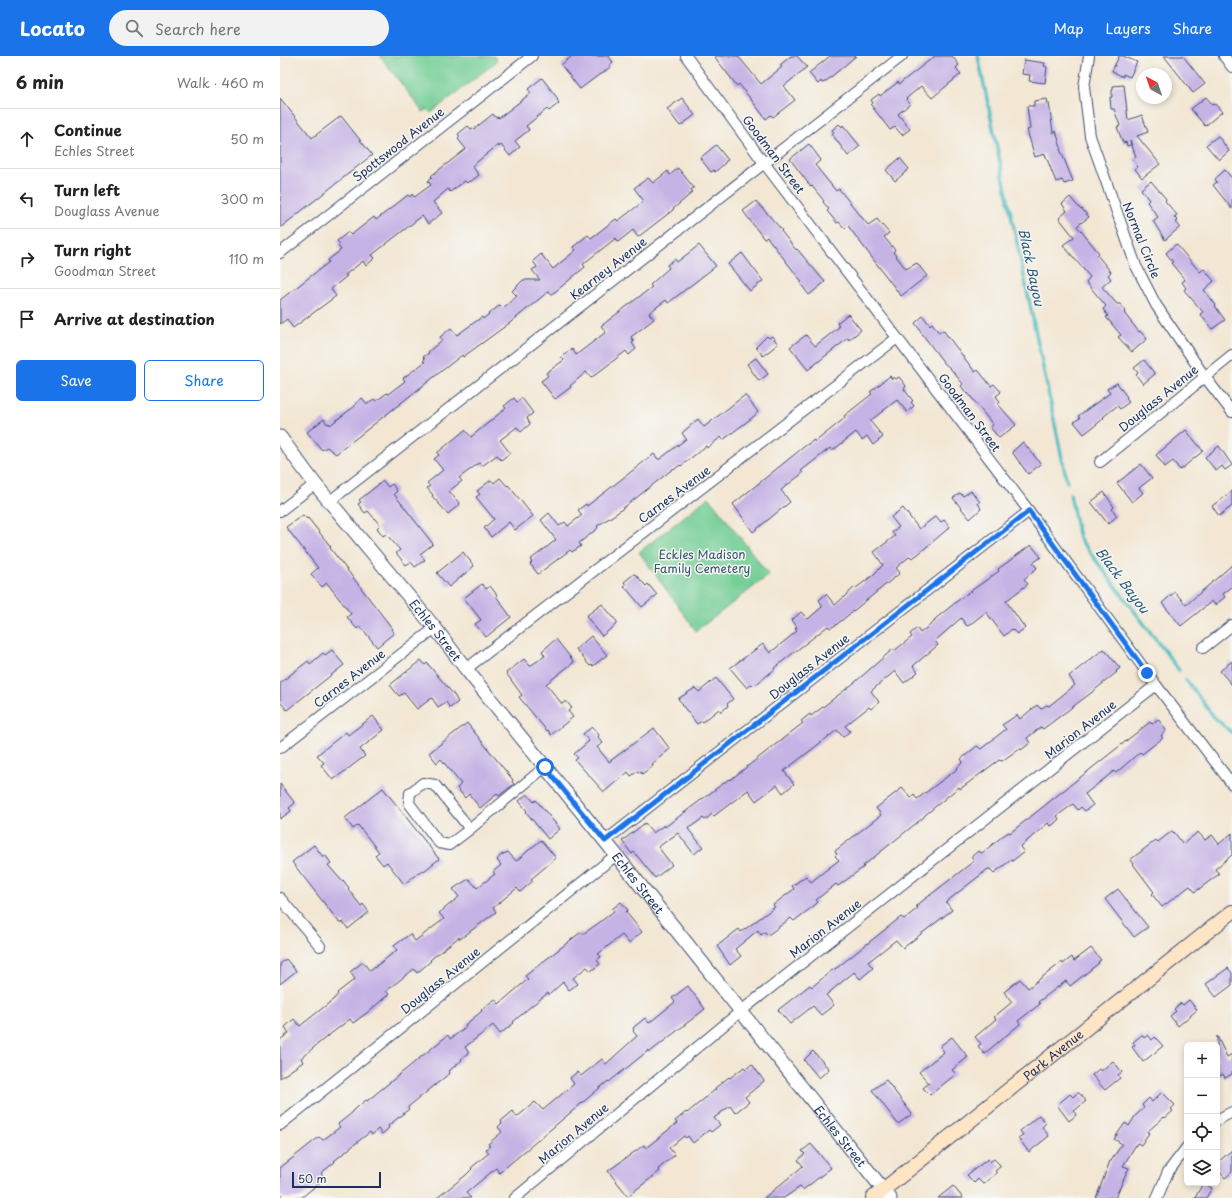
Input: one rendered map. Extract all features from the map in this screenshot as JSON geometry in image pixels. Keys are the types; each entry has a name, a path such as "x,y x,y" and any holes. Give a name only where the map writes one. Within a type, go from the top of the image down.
{"main road":[{"name":"Park Avenue","path":"882,1195 1232,912"}],"street":[{"name":"Spottswood Avenue","path":"280,253 532,56"},
{"name":"Goodman Street","path":"686,56 764,162 1029,511 1156,686 1232,784"},
{"name":"Kearney Avenue","path":"330,501 902,56"},
{"name":"Normal Circle","path":"1090,56 1084,87 1090,136 1136,266 1156,305 1205,377 1232,412"},
{"path":"1224,56 1232,67"},
{"name":"Carnes Avenue","path":"466,669 897,338"},
{"name":"Douglass Avenue","path":"1100,462 1232,355"},
{"name":"Echles Street","path":"280,437 315,484 435,628 466,669 741,1011 882,1195"},
{"path":"280,511 315,484"},
{"name":"Douglass Avenue","path":"605,841 1029,511"},
{"path":"1203,648 1232,625"},
{"name":"Carnes Avenue","path":"280,748 435,628"},
{"name":"Marion Avenue","path":"515,1198 741,1011 1156,686"},
{"path":"470,828 435,785 423,783 410,793 409,803 439,843 449,845 470,828 545,767"},
{"name":"Douglass Avenue","path":"280,1125 616,855"},
{"path":"280,898 320,946"},
{"path":"1220,1118 1232,1112"},
{"path":"1157,1198 1168,1172 1185,1150"}],"green space":[{"path":"380,56 494,56 497,61 431,113 427,109 423,112"},
{"name":"Eckles Madison Family Cemetery","path":"709,497 769,575 696,631 639,552"}],"building":[{"path":"572,56 608,56 613,62 602,74 580,89 561,65"},
{"path":"714,56 738,56 761,84 782,67 780,65 791,56 797,56 807,67 784,86 795,100 773,117 771,115 766,119 739,84 737,86"},
{"path":"830,56 856,56 825,82 822,83 821,81 818,84 809,73"},
{"path":"935,56 952,56 959,65 956,68 961,74 932,98 921,86 906,99 910,104 898,114 910,129 902,135 895,127 890,130 871,105 873,103 871,100 879,94 880,96 898,82 899,84"},
{"path":"1119,56 1123,56 1137,62 1130,77 1123,74 1123,77 1112,71"},
{"path":"1164,56 1183,56 1205,84 1193,93"},
{"path":"1024,60 1045,63 1044,66 1047,67 1045,83 1029,81 1030,75 1022,74"},
{"path":"542,78 558,99 557,100 559,103 549,111 547,109 526,126 529,130 515,141 520,147 510,156 501,145 499,147 498,145 472,166 479,175 470,182 469,181 467,183 465,181 450,192 448,189 433,202 442,213 428,224 422,216 372,255 375,258 366,266 363,261 345,275 347,276 331,289 336,296 293,328 287,319 280,324 280,300 329,262 328,260 341,250 338,246 340,244 337,241 348,232 351,235 374,217 376,220 408,195 410,197 412,194 414,197 431,185 428,181 432,177 431,176 466,149 458,139 460,137 458,134 468,126 471,129 474,129 493,114 496,118 499,118 531,93 528,89"},
{"path":"1124,85 1128,120 1142,115 1148,132 1137,136 1160,164 1142,178 1135,169 1138,167 1133,159 1136,157 1130,140 1131,145 1127,146 1126,142 1123,143 1117,127 1120,126 1114,109 1111,109 1110,97 1112,97 1113,86"},
{"path":"1206,97 1222,112 1205,126 1191,109"},
{"path":"280,98 312,138 341,116 372,155 280,228"},
{"path":"682,98 695,115 680,126 667,109"},
{"path":"1047,99 1048,104 1049,103 1053,133 1056,131 1060,149 1073,181 1064,184 1062,180 1056,182 1045,154 1035,157 1027,130 1030,129 1027,106 1034,106 1034,101"},
{"path":"839,124 842,127 843,125 860,146 848,156 832,134 834,133 832,130"},
{"path":"1218,136 1229,151 1219,160 1206,145"},
{"path":"809,144 821,160 815,165 836,191 839,189 868,225 877,219 889,233 884,237 895,250 893,252 906,269 917,263 927,276 901,296 848,226 845,229 839,222 837,223 827,211 829,209 823,202 824,201 812,186 811,187 790,159"},
{"path":"716,145 728,160 715,172 714,170 711,172 700,158"},
{"path":"900,158 909,169 895,181 886,170"},
{"path":"678,168 694,188 691,190 693,192 673,210 638,237 633,230 618,242 616,238 583,264 585,267 556,291 551,294 549,291 511,322 463,357 462,355 336,454 327,447 322,450 307,432 324,419 327,424 329,423 330,425 355,406 355,404 362,398 367,404 374,399 376,401 387,393 388,394 405,381 403,378 425,362 423,361 425,359 423,357 442,340 440,337 451,328 457,335 482,317 483,319 500,305 503,308 517,296 512,291 523,280 540,280 532,270 537,267 533,261 541,254 553,269 576,250 573,247 588,235 591,238 616,219 618,221 644,201 634,188 648,178 653,183 668,171 670,175"},
{"path":"1225,170 1232,178 1232,209 1213,185 1217,182 1215,179"},
{"path":"1151,181 1177,215 1174,217 1178,221 1176,222 1180,227 1165,240 1153,221 1158,217 1147,202 1149,200 1141,189"},
{"path":"1070,197 1089,217 1077,226 1099,253 1097,255 1111,272 1108,275 1111,279 1102,287 1117,304 1120,304 1126,311 1124,313 1139,332 1140,331 1147,339 1132,352 1118,337 1121,335 1106,317 1108,316 1103,309 1106,306 1086,282 1090,277 1063,245 1074,237 1059,218 1067,211 1062,204"},
{"path":"756,201 782,230 781,231 796,250 797,249 825,282 809,295 800,283 802,282 767,237 764,239 743,211"},
{"path":"1176,244 1200,272 1204,269 1214,281 1204,290 1216,305 1215,306 1225,320 1212,329 1200,314 1203,312 1184,290 1186,288 1182,282 1185,280 1171,263 1173,262 1166,253"},
{"path":"699,245 716,266 668,303 666,300 649,313 654,319 631,337 634,342 632,343 636,349 629,355 626,351 591,378 586,372 570,386 571,387 555,399 541,381 548,376 546,373 564,360 561,357 572,349 576,355 606,332 601,326 652,287 650,285 669,268 667,265 675,259 677,262"},
{"path":"742,253 763,281 750,291 728,264"},
{"path":"848,314 861,330 849,340 848,338 808,370 790,347 806,335 815,346 839,327 837,323"},
{"path":"923,316 930,325 932,323 939,333 943,330 975,372 978,370 991,386 994,384 1001,392 996,396 1000,402 998,404 1016,425 999,438 990,427 993,425 968,393 967,394 961,386 963,384 944,363 915,323"},
{"path":"767,336 769,338 772,336 778,344 763,356 756,347"},
{"path":"756,358 768,374 759,381 747,364"},
{"path":"1144,360 1155,374 1143,384 1136,375 1138,373 1134,368"},
{"path":"890,376 892,379 894,377 896,379 899,377 906,386 904,389 913,401 911,402 914,406 907,412 897,400 870,421 883,437 873,445 867,436 862,440 856,432 832,451 830,448 801,471 803,473 781,490 790,502 753,532 733,504 805,446 814,440 815,442 845,418 844,416 872,394 870,392"},
{"path":"1117,383 1129,402 1120,409 1117,406 1084,434 1074,422 1080,418 1078,416 1110,393 1107,389"},
{"path":"745,395 758,412 753,417 723,440 721,437 707,448 706,446 681,466 680,465 675,469 674,468 617,513 597,526 597,529 579,543 581,546 572,552 570,550 538,574 530,564 532,562 530,560 556,540 541,520 549,513 559,526 565,522 568,526 582,515 578,510 586,504 587,506 654,454 658,459 660,459 686,439 682,433 698,419 704,427"},
{"path":"514,398 517,402 522,398 533,413 527,418 530,424 521,432 517,427 500,440 510,453 501,460 497,455 482,466 479,463 459,478 462,481 449,491 460,504 448,514 427,488 430,486 427,483 443,470 434,459 439,455 437,453 465,430 471,437 506,408 504,406"},
{"path":"1186,430 1203,451 1180,470 1173,461 1165,467 1156,455"},
{"path":"1023,442 1041,464 1028,474 1012,452"},
{"path":"1219,446 1232,465 1225,470 1222,466 1216,471 1205,457"},
{"path":"1141,464 1152,478 1139,488 1143,493 1132,502 1117,483"},
{"path":"500,478 507,486 508,485 533,516 515,530 509,522 491,537 484,528 494,519 476,497 480,494 477,491 491,480 494,483"},
{"path":"383,481 388,487 392,484 397,491 394,494 433,544 420,554 425,560 415,567 411,562 406,565 396,553 400,550 386,534 383,536 377,528 380,525 368,511 365,513 358,504 361,502 359,500"},
{"path":"971,491 980,502 978,503 981,509 970,519 953,498 960,493 963,496"},
{"path":"1232,491 1232,506 1219,516 1212,506"},
{"path":"1104,492 1114,507 1112,509 1117,516 1108,524 1091,502"},
{"path":"903,508 919,529 936,516 941,522 944,520 950,527 917,555 912,558 910,556 896,568 900,573 836,625 830,628 828,626 774,668 775,669 754,686 752,684 747,688 730,668 763,644 770,653 797,631 795,629 797,627 792,620 801,612 808,619 822,607 819,600 826,594 835,605 855,587 856,588 872,576 883,565 874,552 895,536 892,532 899,527 891,517"},
{"path":"303,515 307,519 308,518 331,547 330,548 392,628 391,629 394,633 377,647 360,626 357,629 347,617 351,614 327,583 322,587 311,574 318,568 286,527"},
{"path":"1031,545 1041,557 1033,563 1037,568 1024,579 1028,584 1006,601 1025,628 1017,634 1012,629 1004,636 986,612 968,626 961,618 935,641 938,645 913,666 918,672 904,683 895,671 871,691 879,702 871,709 869,707 845,726 850,731 843,737 837,730 784,771 794,784 783,793 777,785 756,801 748,790 714,816 712,814 705,820 703,818 688,829 703,847 694,854 678,833 658,847 672,865 655,878 634,852 632,854 622,841 645,823 653,833 664,825 665,827 729,779 730,780 803,723 801,721 810,714 811,716 854,683 893,649 894,651 912,637 910,634 917,628 920,633 961,598 999,571 998,569"},
{"path":"463,552 474,566 449,587 437,573"},
{"path":"1232,565 1232,587 1223,594 1225,597 1215,605 1212,601 1181,626 1162,603 1175,592 1186,605"},
{"path":"634,574 646,586 648,584 657,595 642,607 624,586 626,585 624,582"},
{"path":"482,584 486,589 490,586 511,617 486,637 475,624 481,620 464,598"},
{"path":"602,604 618,623 602,636 586,616"},
{"path":"591,636 607,655 593,666 590,666 576,649"},
{"path":"556,639 574,662 546,684 562,704 566,701 572,708 568,711 573,717 551,735 519,697 522,695 506,673 524,659 530,666 545,656 542,651"},
{"path":"1104,649 1120,668 1116,671 1117,672 1043,729 1041,727 1027,738 1030,743 1021,750 1020,748 1002,761 999,760 960,789 959,787 863,866 864,867 838,886 836,884 816,900 818,902 815,905 794,921 791,918 768,935 765,932 761,935 758,930 735,949 741,956 730,965 717,946 739,929 741,932 775,907 773,905 794,889 792,886 806,876 811,882 839,860 835,856 837,854 835,851 881,815 876,808 902,788 911,798 914,795 917,799 956,770 963,762 961,759 977,746 981,749 1006,729 1002,725 1017,715 1020,719 1037,705 1041,709 1046,705 1049,706 1075,685 1069,676"},
{"path":"332,650 344,665 287,710 280,702 280,683 308,661 310,664 323,653 325,655"},
{"path":"421,660 425,665 427,663 454,695 458,702 450,708 446,702 438,707 432,698 417,709 404,693 399,696 390,685"},
{"path":"1232,661 1232,685 1220,671"},
{"path":"716,678 733,699 721,712 719,709 703,722 702,721 697,724 678,699 695,688 699,692"},
{"path":"373,716 384,730 360,749 365,756 333,780 321,765 324,763 317,755 346,732 348,735"},
{"path":"1158,719 1166,730 1161,736 1163,738 1142,754 1140,752 1116,773 1114,771 1085,794 1093,805 1085,811 1081,807 1078,810 1073,804 1057,816 1059,819 1053,825 1050,826 1048,823 1020,847 1024,852 994,873 988,869 946,902 952,910 903,948 896,940 868,962 873,968 860,979 854,972 826,995 834,1005 821,1015 813,1006 790,1024 778,1010 810,985 812,987 901,917 904,919 918,908 916,906 974,861 971,857 978,851 982,853 1004,835 1009,832 1010,833 1150,722 1152,724"},
{"path":"467,723 513,780 512,782 514,784 499,796 497,794 480,808 469,794 465,798 457,788 461,784 441,759 437,763 429,753"},
{"path":"592,727 599,735 598,737 603,743 597,747 609,762 654,728 670,749 652,764 653,766 642,774 638,771 631,776 628,772 604,792 575,760 578,758 574,754 589,741 583,734"},
{"path":"280,784 295,803 289,808 291,811 280,819"},
{"path":"383,788 439,859 404,884 387,862 383,865 375,855 379,852 358,825 353,829 345,818"},
{"path":"527,794 534,802 536,800 560,829 548,839 519,801"},
{"path":"1172,831 1183,844 1198,832 1205,840 1212,835 1219,844 1232,833 1232,855 1215,869 1219,874 1195,892 1190,886 1162,907 1152,894 1154,892 1130,860 1156,840 1158,842"},
{"path":"541,840 556,858 531,879 533,881 520,892 517,888 493,908 496,912 460,939 459,937 430,960 431,961 417,973 414,969 386,991 389,994 368,1012 353,1023 350,1019 301,1058 303,1062 280,1078 280,1040 289,1033 285,1027 294,1019 300,1026 334,999 338,994 337,993 355,979 350,972 363,962 370,971 397,950 394,946 410,934 415,941 444,919 439,913 459,897 453,889 469,879 477,888 495,874 493,872 501,865 497,860 501,855 508,852 516,861"},
{"path":"314,845 323,857 325,855 331,863 328,865 342,881 343,880 361,906 363,904 369,912 348,929 343,922 341,923 338,921 292,862"},
{"path":"1118,889 1148,927 1134,937 1105,899"},
{"path":"621,902 628,910 626,912 642,932 629,943 622,935 598,954 601,957 597,960 600,964 591,971 587,967 573,978 578,984 569,990 563,982 549,995 548,993 530,1007 500,1034 493,1025 465,1047 469,1053 449,1071 450,1073 408,1107 409,1109 388,1126 389,1128 382,1134 378,1129 372,1135 370,1132 321,1173 324,1179 301,1198 283,1198 280,1194 280,1168 319,1137 323,1140 340,1127 338,1124 366,1100 367,1101 448,1035 450,1039 466,1027 465,1025 495,999 499,1004 528,979 525,976 581,932 583,934 600,922 614,911 612,909"},
{"path":"1091,948 1101,960 1098,962 1099,963 1070,986 1066,981 1038,1002 1040,1004 1018,1021 1020,1024 984,1054 978,1046 981,1044 975,1037 996,1019 994,1017 1012,1002 1004,992 1020,979 1028,988 1062,962 1063,964 1072,957 1074,961"},
{"path":"286,959 296,971 280,984 280,964"},
{"path":"1228,968 1232,973 1232,985 1216,997 1206,984"},
{"path":"688,986 705,1009 650,1052 649,1050 609,1082 608,1081 499,1173 496,1168 466,1193 471,1198 437,1198 466,1175 472,1169 471,1168 489,1153 486,1149 490,1146 488,1144 502,1132 498,1127 502,1123 501,1121 513,1111 517,1117 535,1102 543,1110 574,1084 570,1078 577,1072 581,1076 602,1059 606,1064 637,1036 633,1031 633,1028 645,1018 649,1023 675,1002 672,998"},
{"path":"1189,1000 1197,1010 1178,1026 1170,1016 1176,1011 1174,1009 1181,1003 1183,1005"},
{"path":"1142,1035 1144,1038 1148,1035 1152,1040 1155,1037 1163,1046 1143,1062 1132,1047 1135,1045 1133,1042"},
{"path":"952,1037 968,1057 952,1070 956,1074 930,1095 923,1088 929,1083 919,1072 944,1052 940,1046"},
{"path":"1220,1042 1227,1057 1232,1054 1232,1074 1225,1078 1223,1074 1220,1076"},
{"path":"813,1051 829,1069 819,1078 804,1060"},
{"path":"1113,1061 1122,1072 1118,1075 1120,1078 1105,1090 1092,1075 1099,1069 1101,1071"},
{"path":"752,1064 764,1081 745,1097 749,1102 735,1113 730,1106 714,1118 720,1125 711,1132 709,1130 693,1143 688,1136 686,1138 684,1136 669,1148 675,1155 658,1169 660,1171 628,1196 608,1171 644,1145 646,1148 677,1123 675,1121 686,1112 687,1113 716,1089 715,1088 744,1067 746,1069"},
{"path":"886,1080 912,1114 898,1124 872,1090"},
{"path":"1162,1092 1175,1105 1171,1109 1173,1111 1147,1132 1149,1133 1141,1145 1137,1143 1123,1166 1129,1168 1115,1198 1096,1198 1110,1161 1122,1144 1114,1139 1125,1123 1129,1126 1135,1116 1144,1108 1142,1105 1149,1098 1152,1102"},
{"path":"1079,1093 1086,1101 1074,1111 1076,1115 1069,1121 1057,1105 1070,1094 1073,1097"},
{"path":"1039,1115 1046,1123 1042,1127 1049,1136 1029,1152 1018,1138 1023,1135 1020,1131"},
{"path":"811,1144 831,1168 803,1190 800,1187 784,1198 764,1198 803,1166 798,1160 805,1154 802,1151"},
{"path":"1232,1150 1232,1172 1225,1178 1220,1172 1220,1160"},
{"path":"988,1159 990,1162 994,1159 1001,1166 995,1171 997,1173 983,1184 978,1179 974,1183 967,1175"},
{"path":"953,1186 963,1198 938,1198"},
{"path":"1201,1186 1208,1186 1212,1188 1206,1198 1195,1198"}],"waterway":[{"name":"Black Bayou","path":"978,56 1067,482"},
{"name":"Black Bayou","path":"1070,494 1079,538 1179,670"},
{"name":"Black Bayou","path":"1186,680 1214,717 1232,733"}],"route":[{"path":"545,767 605,841 1029,511 1147,673"}]}
